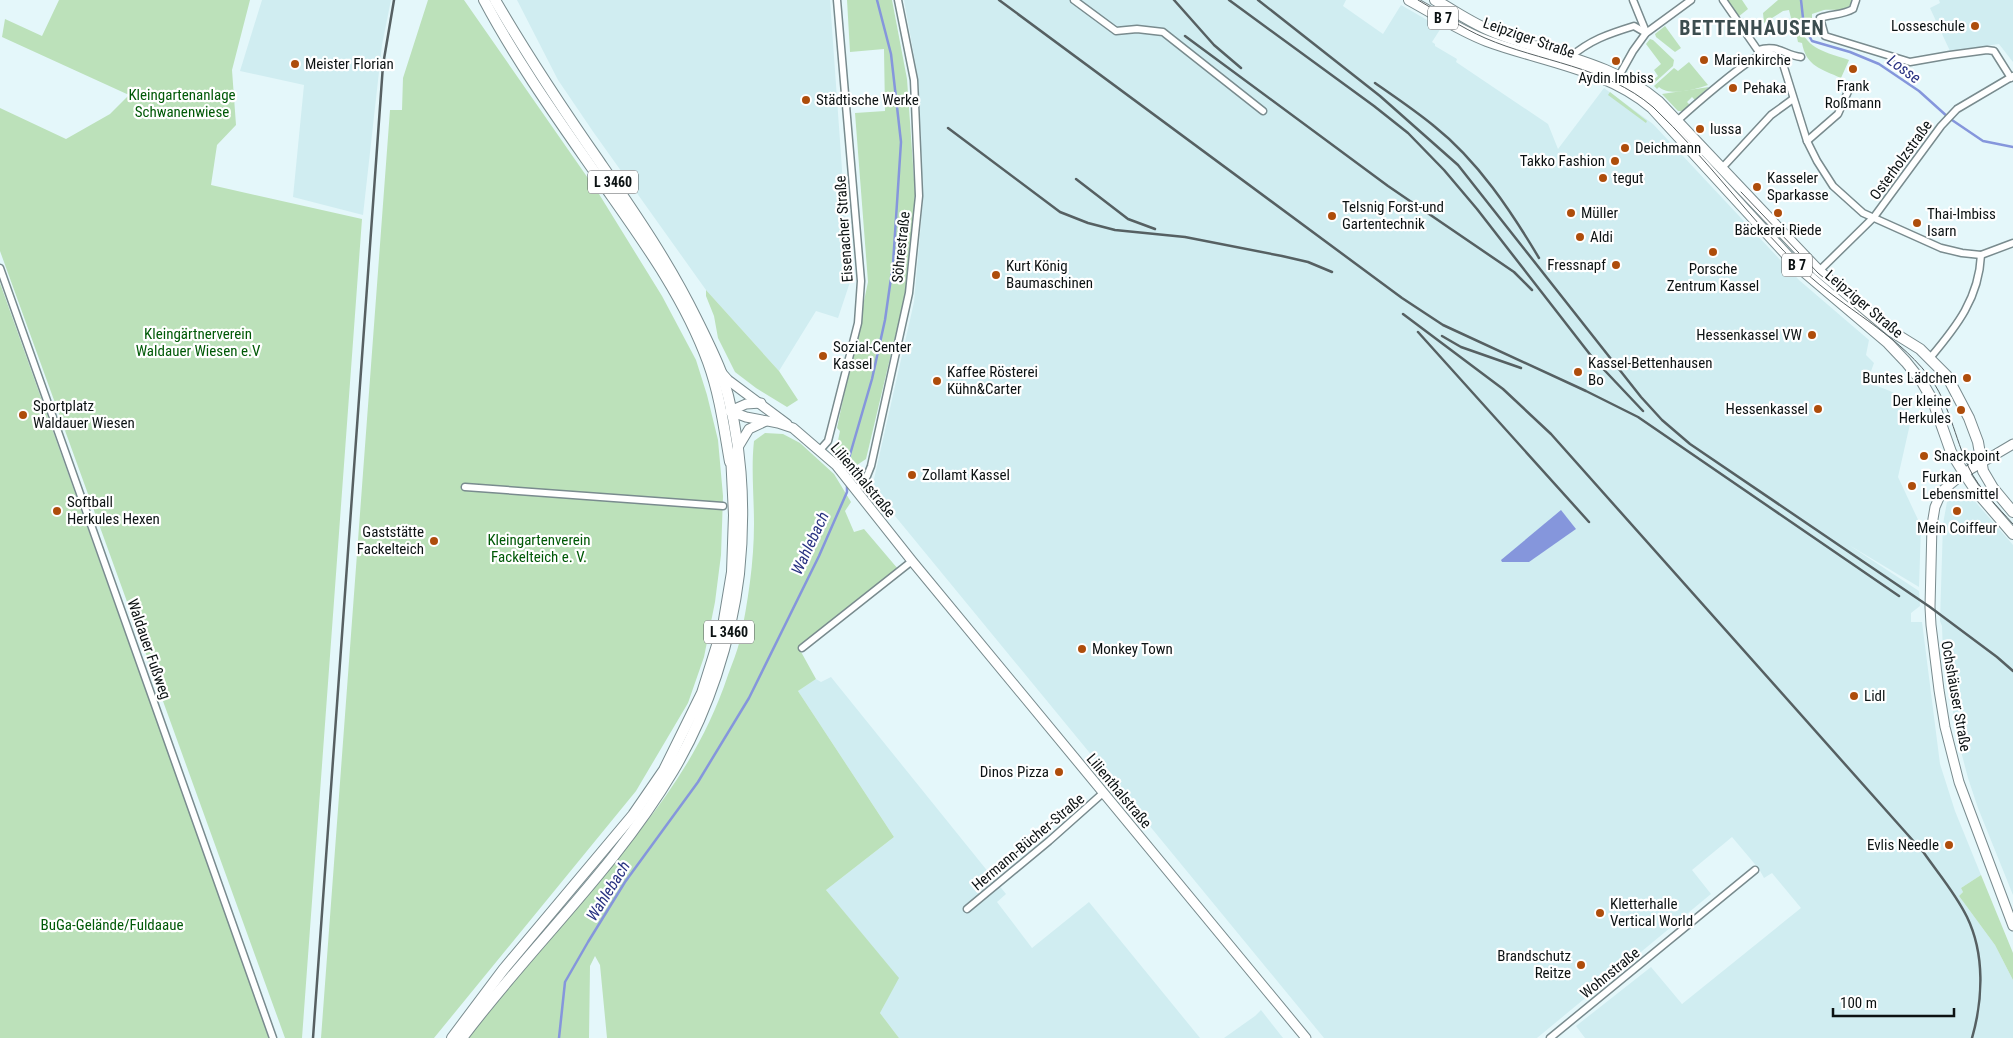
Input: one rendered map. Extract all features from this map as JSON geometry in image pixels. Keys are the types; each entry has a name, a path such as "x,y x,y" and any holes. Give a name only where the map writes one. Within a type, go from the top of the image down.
{"main road":[{"name":"L 3460","path":"452,1038 503,970 633,814 664,770 702,693 723,626 734,549 732,472 720,402 700,343 668,280 636,229 532,82 484,0"},
{"name":"L 3460","path":"462,1038 489,1002 619,849 674,770 703,710 721,661 736,598 742,534 737,450 720,370 676,278 643,224 518,40 495,0"},
{"name":"Leipziger Straße","path":"1410,0 1485,40 1588,74 1617,81"},
{"name":"Leipziger Straße","path":"1435,0 1488,30 1569,58 1617,81 1674,124 1812,279 1888,343 1914,371 1933,401 1952,452 1964,473 1976,491 2013,534"},
{"name":"B 7","path":"1674,124 1722,168 1819,271 1891,331 1914,344 1947,376 1964,407 1978,442 1981,462 1988,481 2013,512"},
{"path":"1812,279 1819,271"},
{"path":"720,370 728,380 793,428"},
{"path":"720,402 730,411 732,472"},
{"path":"730,411 746,404 761,404"},
{"name":"Lilienthalstraße","path":"730,411 746,418 793,428 820,450 845,476 912,561 1306,1038"},
{"path":"737,450 749,429 767,421"},
{"name":"Ochshäuser Straße","path":"2013,444 1964,473 1942,491 1933,514 1931,625 1945,727 1959,782 2013,926"}],"street":[{"name":"Eisenacher Straße","path":"820,450 828,441 858,323 861,281 837,0"},
{"name":"Söhrestraße","path":"854,487 867,476 871,466 909,293 919,196 913,73 898,0"},
{"path":"1074,0 1116,31 1137,29 1162,32 1263,111"},
{"path":"1633,0 1646,33"},
{"path":"1617,81 1633,51 1646,33 1691,0"},
{"path":"1723,0 1759,52 1774,54 1779,58 1807,141 1834,186 1863,213 1941,248 1981,255 2013,243"},
{"path":"1856,0 1853,9 1845,14 1829,15 1820,18 1825,36 1910,62 1978,51 1994,51 2012,77"},
{"path":"1569,58 1590,41 1604,35 1634,26 1646,33"},
{"path":"1674,124 1759,52 1770,47 1778,48 1793,56 1802,57"},
{"name":"Osterholzstraße","path":"1819,271 1874,217 1943,124 1957,109 2012,77"},
{"path":"1807,141 1838,114 1850,87"},
{"path":"1722,168 1771,115 1793,99"},
{"path":"1930,358 1957,326 1967,307 1980,274 1981,255"},
{"name":"Waldauer Fußweg","path":"0,268 273,1038"},
{"path":"465,487 723,506"},
{"path":"802,648 912,561"},
{"name":"Hermann-Bücher-Straße","path":"967,909 1050,841 1104,793"},
{"name":"Wohnstraße","path":"1550,1038 1755,870"}],"shaded area":[{"path":"262,0 391,0 382,45 363,215 293,197 304,85 240,71"},
{"path":"517,0 830,0 850,282 838,318 816,311 779,371 706,290 594,133 558,80"},
{"path":"904,0 1346,0 1343,6 1383,34 1401,5 1441,28 1432,42 1435,46 1457,59 1456,62 1548,124 1558,149 1604,88 1653,124 1799,280 1869,340 1866,355 1874,363 1867,382 1900,395 1909,409 1904,422 1910,424 1898,477 1921,526 1919,587 1849,545 1919,591 1920,606 1911,613 1911,622 1922,622 1940,764 1955,811 1981,875 1961,888 1963,892 1959,896 1995,945 2013,980 2013,1038 1585,1038 1576,1026 1651,967 1682,1004 1801,908 1772,873 1764,878 1759,869 1732,837 1692,870 1711,894 1537,1038 1324,1038 872,488 914,302 923,200 918,78"},
{"name":"Losseschule","path":"1939,0 2013,0 2013,62 1999,44 1950,51 1930,8 1940,3"},
{"path":"1965,490 2013,545 2013,895 1968,778 1957,736 1943,654 1942,626 1940,621 1943,524 1947,502 1955,494"},
{"path":"831,677 1006,894 997,902 1032,948 1089,902 1200,1038 899,1038 880,1013 898,978 826,890 894,837 798,691 816,679 821,682"},
{"path":"1261,1010 1283,1038 1224,1038 1255,1016"}],"green space":[{"name":"Kleingärtnerverein Waldauer Wiesen e.V","path":"59,0 250,0 232,70 236,125 217,145 211,185 362,219 302,1038 285,1038 0,251 0,108 66,139 110,114 129,95 2,37 5,19 42,36"},
{"name":"Kleingartenverein Fackelteich e. V.","path":"428,0 464,0 599,194 662,296 696,360 718,440 723,496 721,555 715,602 704,657 688,703 636,791 434,1038 321,1038 390,110 402,110 403,78"},
{"path":"847,0 892,0 907,79 915,194 906,291 866,459 854,467 836,450 840,431 837,428 868,282 855,113 885,111 884,49 850,52"},
{"path":"1726,0 1742,0 1748,9 1738,17"},
{"path":"1778,0 1852,0 1845,9 1824,10 1812,14 1812,18 1792,22 1789,10 1783,11 1764,23 1763,13"},
{"path":"1665,26 1681,48 1675,52 1656,37 1655,34"},
{"path":"1790,26 1799,26 1807,40 1819,49 1849,60 1841,78 1815,66 1811,62 1804,51 1802,43 1798,42 1795,28"},
{"path":"1650,39 1674,60 1673,66 1652,85 1650,82 1658,76 1654,70 1661,64 1646,44"},
{"path":"1689,62 1708,85 1676,92 1659,87 1657,89 1654,86 1674,68 1678,71"},
{"path":"1709,87 1695,100 1692,97 1687,102 1690,105 1683,111 1678,111 1662,94"},
{"path":"1610,92 1647,121 1646,123 1608,95"},
{"name":"BuGa-Gelände/Fuldaaue","path":"0,283 270,1038 0,1038"},
{"path":"706,290 779,371 798,400 787,407 756,388 735,372 718,338"},
{"path":"765,433 783,434 800,443 834,474 851,502 845,511 854,532 864,529 898,569 800,650 816,679 798,691 894,837 826,890 899,978 880,1013 899,1038 607,1038 600,965 595,956 590,966 589,1038 467,1038 649,819 668,793 701,738 716,707 740,640 748,597 753,553 754,441"},
{"path":"1981,875 2013,953 2013,980 1995,945 1959,896 1963,892 1961,888"}],"water":[{"path":"1561,510 1576,529 1529,562 1502,562 1501,560"}],"waterway":[{"name":"Wahlebach","path":"848,476 849,458 872,379 885,320 893,264 901,142 891,54 877,0"},
{"name":"Losse","path":"1801,0 1804,27 1812,41 1850,52 1879,64 1919,91 1949,118 1983,141 2013,147"},
{"name":"Wahlebach","path":"559,1038 565,982 625,882 698,782 749,698 819,556 847,492 847,484"}],"tram line":[{"path":"1418,0 1459,25 1485,38 1593,73 1634,93 1653,107 1692,147 1765,231 1804,271 1900,346 1928,375 1942,397 1973,476 1989,498 2013,524"},
{"path":"1741,192 1818,273 1830,283"}],"railway":[{"path":"313,1038 383,65 394,0"},
{"path":"999,0 1402,298 1443,325 1638,417 1899,596"},
{"path":"1174,0 1214,45 1241,68"},
{"path":"1229,0 1408,133 1444,170 1477,209 1592,357 1643,411"},
{"path":"1258,0 1380,96 1458,165 1641,397 1662,420 1690,444 1930,607 2013,671"},
{"path":"1185,36 1388,186 1514,272 1532,290"},
{"path":"1375,83 1427,120 1465,155 1505,205 1539,258"},
{"path":"948,128 1060,212 1088,223 1115,230 1185,237 1282,256 1308,262 1332,272"},
{"path":"1076,179 1128,219 1155,229"},
{"path":"1403,314 1503,389 1551,434 1924,853 1963,908 1977,946 1980,993 1972,1038"},
{"path":"1418,332 1589,522"},
{"path":"1442,336 1461,347 1521,368"}],"place":[{"name":"Losseschule","path":"1975,26"},
{"name":"Marienkirche","path":"1704,60"},
{"name":"Aydin Imbiss","path":"1616,61"},
{"name":"Meister Florian","path":"295,64"},
{"name":"Frank Roßmann","path":"1853,69"},
{"name":"Pehaka","path":"1733,88"},
{"name":"Städtische Werke","path":"806,100"},
{"name":"lussa","path":"1700,129"},
{"name":"Deichmann","path":"1625,148"},
{"name":"Takko Fashion","path":"1615,161"},
{"name":"tegut","path":"1603,178"},
{"name":"Kasseler Sparkasse","path":"1757,187"},
{"name":"Müller","path":"1571,213"},
{"name":"Bäckerei Riede","path":"1778,213"},
{"name":"Telsnig Forst-und Gartentechnik","path":"1332,216"},
{"name":"Thai-Imbiss Isarn","path":"1917,223"},
{"name":"Aldi","path":"1580,237"},
{"name":"Porsche Zentrum Kassel","path":"1713,252"},
{"name":"Fressnapf","path":"1616,265"},
{"name":"Kurt König Baumaschinen","path":"996,275"},
{"name":"Hessenkassel VW","path":"1812,335"},
{"name":"Sozial-Center Kassel","path":"823,356"},
{"name":"Kassel-Bettenhausen Bo","path":"1578,372"},
{"name":"Buntes Lädchen","path":"1967,378"},
{"name":"Kaffee Rösterei Kühn&Carter","path":"937,381"},
{"name":"Hessenkassel","path":"1818,409"},
{"name":"Der kleine Herkules","path":"1961,410"},
{"name":"Sportplatz Waldauer Wiesen","path":"23,415"},
{"name":"Snackpoint","path":"1924,456"},
{"name":"Zollamt Kassel","path":"912,475"},
{"name":"Furkan Lebensmittel","path":"1912,486"},
{"name":"Softball Herkules Hexen","path":"57,511"},
{"name":"Mein Coiffeur","path":"1957,511"},
{"name":"Gaststätte Fackelteich","path":"434,541"},
{"name":"Monkey Town","path":"1082,649"},
{"name":"Lidl","path":"1854,696"},
{"name":"Dinos Pizza","path":"1059,772"},
{"name":"Evlis Needle","path":"1949,845"},
{"name":"Kletterhalle Vertical World","path":"1600,913"},
{"name":"Brandschutz Reitze","path":"1581,965"}],"district":[{"name":"BETTENHAUSEN","path":"1752,28"}],"park label":[{"name":"Kleingartenanlage Schwanenwiese","path":"182,104"}]}
